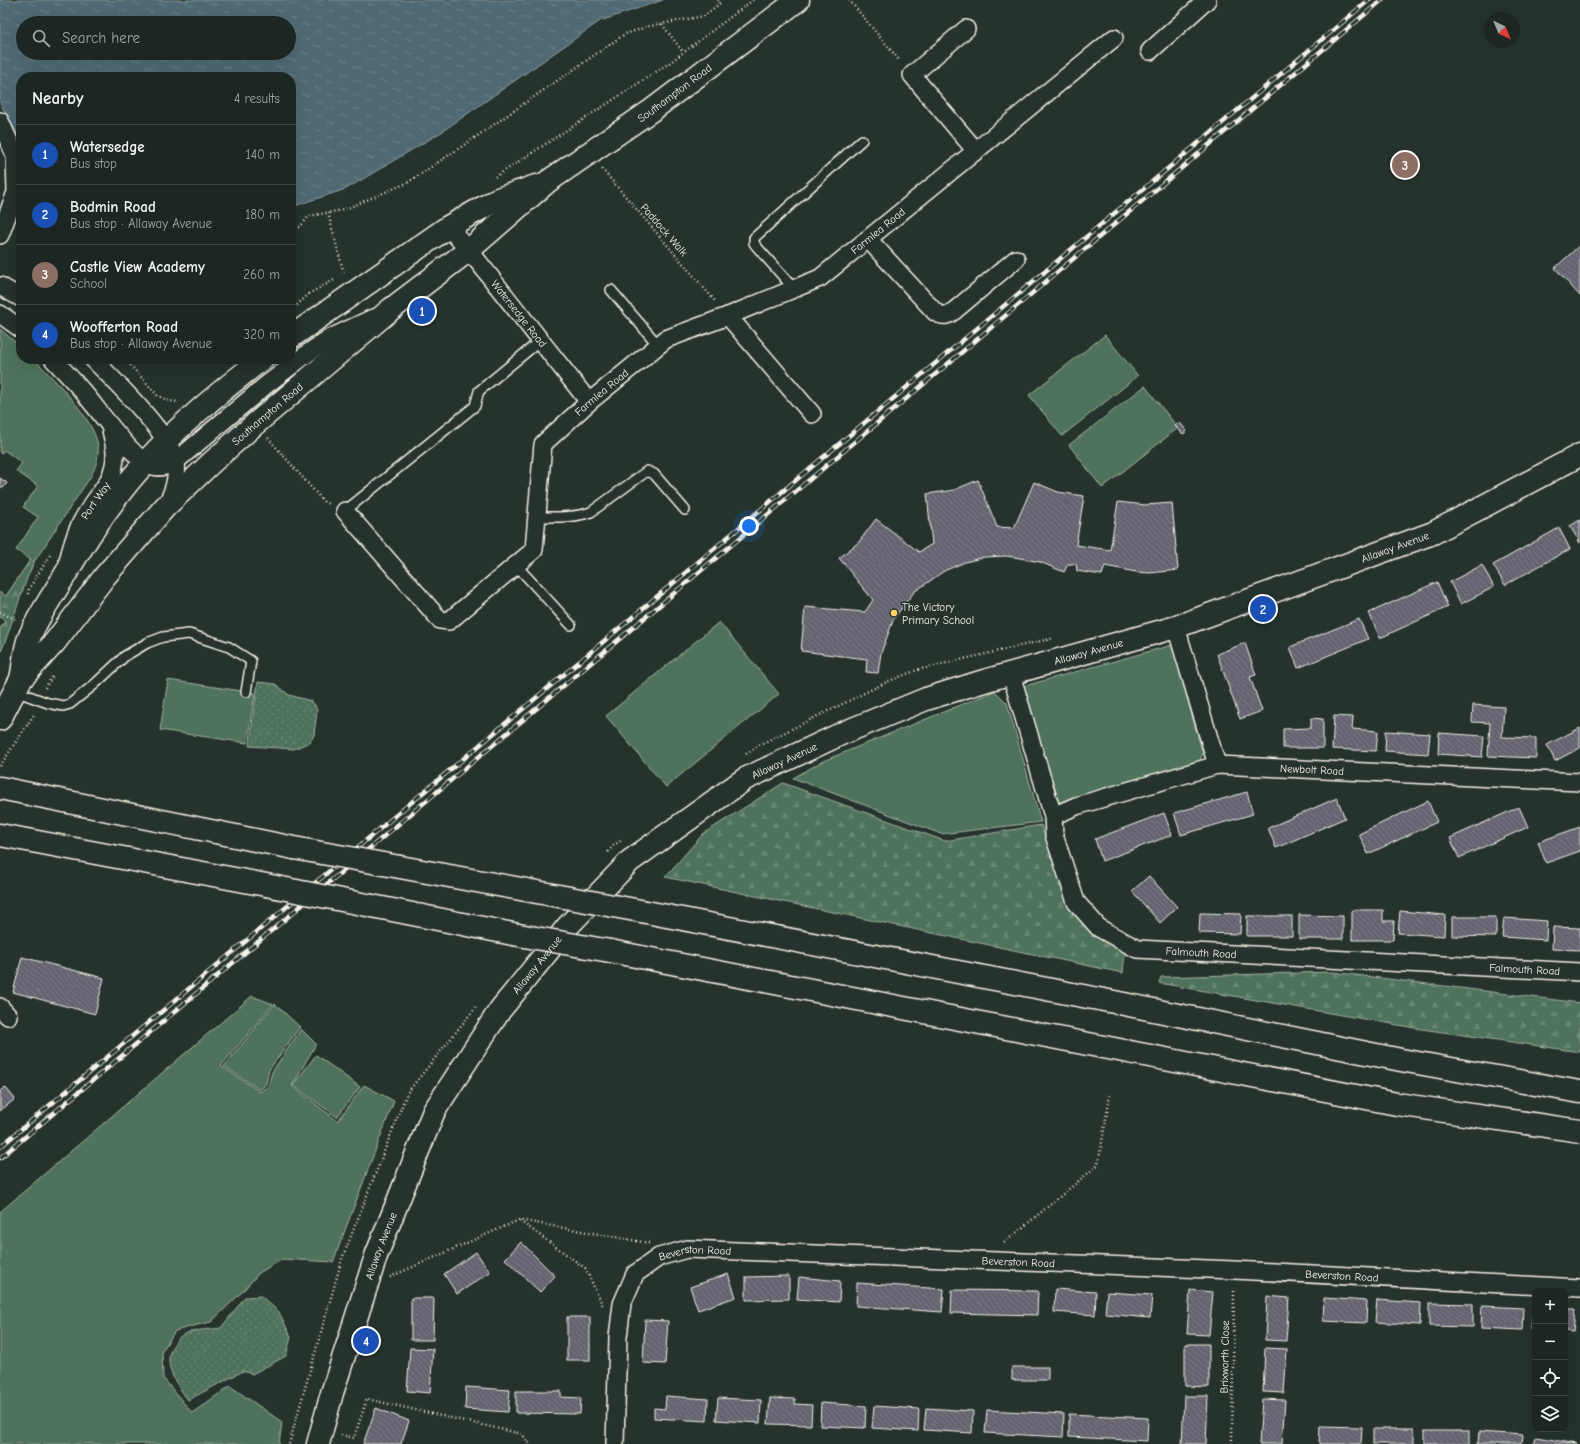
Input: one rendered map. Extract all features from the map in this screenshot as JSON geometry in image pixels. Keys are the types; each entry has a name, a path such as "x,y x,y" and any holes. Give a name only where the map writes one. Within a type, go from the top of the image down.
{"main road":[{"name":"Southampton Road","path":"0,719 18,685 55,642 105,576 165,507 193,479 255,424 390,310 470,250 547,182 652,110 798,0"},
{"name":"Southampton Road","path":"296,333 448,227 498,199 547,182"},
{"name":"Southampton Road","path":"18,685 28,639 64,575 108,508 145,463 166,441 222,391 256,364"},
{"name":"Allaway Avenue","path":"320,1437 332,1393 376,1256 434,1111 500,1010 569,925 630,861 745,779 844,733 903,708 984,681 1176,627 1433,533 1580,455"},
{"path":"9,790 294,848 646,912 1114,1002 1401,1060 1580,1092"},
{"path":"0,835 266,885 513,934 610,951 1397,1104 1580,1131"}],"street":[{"path":"1150,51 1207,0"},
{"path":"966,29 912,75 976,151"},
{"name":"Farmlea Road","path":"345,511 440,620 449,621 534,550 543,444 589,402 666,339 728,316 820,278 1114,38"},
{"path":"0,120 15,155 16,192 0,235"},
{"name":"Watersedge Road","path":"448,227 470,250 589,402"},
{"path":"868,239 935,312 940,315 947,315 954,311 1016,259"},
{"path":"0,286 16,295"},
{"path":"296,362 328,339 390,310"},
{"path":"0,314 16,325"},
{"path":"728,316 812,414"},
{"name":"Port Way","path":"58,364 73,380 132,451 145,463"},
{"path":"98,364 142,410 173,451 176,461 177,476 174,491 165,507"},
{"path":"145,463 150,466 162,467 176,461 266,385 294,364"},
{"name":"Port Way","path":"64,575 75,534 89,508 112,474 116,454 110,425"},
{"path":"1176,627 1217,765"},
{"name":"Falmouth Road","path":"1010,674 1053,816 1054,835 1076,902 1099,928 1137,949 1580,972"},
{"name":"Newbolt Road","path":"1053,816 1076,806 1217,765 1580,782"},
{"name":"Beverston Road","path":"615,1444 618,1337 622,1304 635,1274 659,1257 687,1249 1234,1270 1580,1288"}],"lane":[{"path":"794,289 757,247 754,243 754,238 862,140"},
{"path":"611,290 658,345"},
{"path":"345,511 475,406 479,390 541,340"},
{"path":"537,517 559,518 581,516 591,512 647,471 654,474 685,510"},
{"path":"516,565 571,625"},
{"path":"18,685 48,703 63,706 70,704 95,684 125,656 147,643 163,637 190,634 229,648 251,661 246,692"}],"path":[{"path":"296,227 300,227 309,216 343,210 407,183 625,34 662,24 704,16 720,3 718,0"},
{"path":"490,180 655,72 753,0"},
{"path":"849,0 912,75"},
{"path":"662,24 683,52"},
{"name":"Paddock Walk","path":"588,154 728,316"},
{"path":"328,213 345,275"},
{"path":"296,306 310,293 348,273"},
{"path":"129,364 157,395 168,401 182,401"},
{"path":"255,424 324,502 345,511"},
{"path":"0,612 19,621"},
{"path":"889,681 917,670 1055,638"},
{"path":"982,1261 1098,1165 1110,1095"},
{"path":"519,1220 585,1268 605,1309"},
{"path":"366,1288 519,1220 656,1244"},
{"name":"Brixworth Close","path":"1232,1444 1234,1270"},
{"path":"295,1422 320,1437 354,1438 367,1399 522,1434 530,1444"}],"green space":[{"path":"0,329 16,343 16,364 39,364 72,399 89,423 95,435 98,446 97,461 91,476 34,562 16,550 38,517 23,507 38,486 16,471 22,463 4,450 1,454"},
{"path":"1105,335 1138,376 1062,436 1029,395"},
{"path":"1145,386 1178,428 1102,488 1069,445"},
{"path":"30,560 34,562 0,654 0,628 5,621 0,617 0,592 6,596"},
{"path":"719,622 779,694 666,787 606,716"},
{"path":"1172,645 1203,754 1198,763 1057,803 1021,687"},
{"path":"168,680 255,693 247,743 160,730"},
{"path":"258,682 275,684 289,695 311,701 315,705 317,711 314,735 310,742 294,749 249,746"},
{"path":"995,691 1007,703 1041,822 941,834 793,778 823,761"},
{"path":"783,783 945,841 1041,825 1067,898 1094,935 1125,951 1123,973 665,877 703,834"},
{"path":"1332,972 1580,1003 1580,1052 1415,1028 1159,983 1161,977"},
{"path":"252,996 273,1004 221,1066 260,1092 268,1086 272,1072 301,1029 316,1044 292,1086 338,1121 364,1085 394,1101 333,1262 283,1259 259,1273 211,1322 175,1331 162,1351 163,1378 192,1413 230,1386 282,1422 279,1444 0,1444 0,1212"},
{"path":"275,1004 300,1027 269,1070 266,1084 260,1090 224,1066"},
{"path":"316,1055 360,1087 337,1117 293,1085"},
{"path":"261,1296 279,1312 291,1337 286,1356 252,1374 243,1371 188,1400 171,1373 169,1365 171,1350 177,1340 181,1336 190,1332 221,1328 245,1297"}],"water":[{"path":"0,0 663,0 600,21 440,133 346,189 296,205 296,72 16,72 16,132 0,103"}],"building":[{"path":"1580,245 1580,296 1555,268"},
{"path":"1179,422 1187,431 1183,434 1175,426"},
{"path":"0,478 7,483 3,488 0,486"},
{"path":"978,480 997,527 1014,528 1034,482 1058,492 1084,496 1076,545 1110,550 1118,502 1145,505 1172,503 1178,570 1150,573 1105,566 1102,575 1077,571 1076,564 1068,564 1064,572 1040,562 1020,558 1006,556 985,557 965,562 944,571 914,592 894,618 881,653 878,673 866,672 867,659 801,651 805,607 865,612 873,600 839,558 859,542 876,519 919,552 932,544 927,494 954,490"},
{"path":"1580,520 1580,543 1570,526"},
{"path":"1559,528 1570,549 1505,585 1493,565"},
{"path":"1482,565 1494,587 1461,604 1450,582"},
{"path":"1437,582 1448,607 1380,638 1369,613"},
{"path":"1359,619 1368,639 1298,668 1290,647"},
{"path":"1245,643 1256,675 1250,677 1262,711 1240,719 1217,654"},
{"path":"1473,705 1504,707 1502,737 1536,738 1536,758 1488,756 1490,723 1472,722"},
{"path":"1334,716 1353,717 1352,729 1378,731 1376,751 1332,749"},
{"path":"1311,718 1323,719 1323,748 1283,748 1283,729 1311,728"},
{"path":"1580,728 1580,748 1555,761 1547,745"},
{"path":"1386,731 1430,734 1428,754 1385,751"},
{"path":"1439,733 1484,736 1482,757 1438,754"},
{"path":"1247,792 1253,814 1181,835 1174,813"},
{"path":"1337,798 1345,818 1276,848 1268,828"},
{"path":"1428,801 1437,822 1368,854 1359,834"},
{"path":"1519,807 1528,827 1459,858 1450,838"},
{"path":"1164,813 1172,835 1102,861 1095,839"},
{"path":"1580,827 1580,851 1546,863 1538,842"},
{"path":"1149,876 1177,907 1160,923 1132,891"},
{"path":"1352,910 1383,910 1383,921 1394,921 1393,940 1352,940"},
{"path":"1400,911 1445,915 1444,936 1398,933"},
{"path":"1200,913 1241,914 1240,934 1199,933"},
{"path":"1299,915 1343,916 1343,939 1299,939"},
{"path":"1247,916 1292,916 1292,936 1247,936"},
{"path":"1452,917 1496,917 1496,937 1452,936"},
{"path":"1504,918 1547,921 1546,940 1502,937"},
{"path":"1553,927 1580,928 1580,950 1552,949"},
{"path":"22,957 104,978 95,1014 13,992"},
{"path":"5,1087 15,1099 0,1111 0,1091"},
{"path":"521,1242 555,1276 540,1292 505,1259"},
{"path":"476,1252 490,1272 457,1294 444,1274"},
{"path":"728,1274 736,1297 698,1310 690,1287"},
{"path":"789,1276 789,1299 746,1300 746,1277"},
{"path":"799,1277 840,1281 839,1302 797,1299"},
{"path":"857,1283 944,1289 942,1312 856,1306"},
{"path":"1055,1289 1096,1292 1095,1315 1054,1312"},
{"path":"952,1290 1038,1291 1037,1315 951,1313"},
{"path":"1190,1290 1213,1292 1209,1335 1187,1334"},
{"path":"1107,1292 1152,1295 1150,1318 1105,1314"},
{"path":"1267,1296 1289,1298 1286,1341 1265,1340"},
{"path":"411,1298 434,1298 433,1340 411,1340"},
{"path":"1324,1298 1367,1301 1366,1323 1323,1321"},
{"path":"1377,1300 1421,1303 1420,1325 1375,1322"},
{"path":"1429,1303 1473,1304 1473,1327 1429,1326"},
{"path":"1482,1306 1523,1308 1522,1330 1481,1328"},
{"path":"1568,1309 1575,1309 1573,1332 1568,1331"},
{"path":"567,1317 590,1317 590,1360 567,1360"},
{"path":"645,1320 668,1321 665,1364 643,1363"},
{"path":"1185,1344 1209,1344 1209,1387 1185,1386"},
{"path":"410,1348 433,1349 430,1393 407,1391"},
{"path":"1265,1348 1287,1349 1284,1393 1263,1392"},
{"path":"1012,1367 1048,1367 1048,1380 1012,1380"},
{"path":"466,1387 510,1390 508,1412 465,1409"},
{"path":"516,1391 561,1391 561,1397 581,1398 580,1414 516,1413"},
{"path":"666,1396 708,1399 707,1421 654,1418 654,1408 665,1409"},
{"path":"1184,1396 1208,1396 1206,1444 1182,1444"},
{"path":"718,1398 761,1400 760,1423 716,1420"},
{"path":"770,1398 795,1399 795,1404 812,1405 811,1425 768,1424"},
{"path":"1262,1399 1285,1400 1282,1444 1259,1444"},
{"path":"821,1403 866,1406 865,1428 820,1426"},
{"path":"874,1406 919,1409 918,1431 872,1428"},
{"path":"376,1408 409,1421 401,1444 363,1444"},
{"path":"926,1408 973,1411 972,1433 924,1430"},
{"path":"987,1410 1064,1414 1063,1437 985,1433"},
{"path":"1069,1414 1148,1418 1147,1441 1069,1437"},
{"path":"1320,1426 1362,1427 1361,1444 1319,1444"},
{"path":"1373,1429 1414,1429 1414,1444 1373,1444"},
{"path":"1425,1431 1469,1431 1469,1444 1425,1444"},
{"path":"1479,1432 1523,1435 1522,1444 1478,1444"},
{"path":"1536,1437 1577,1444 1534,1444"}],"railway":[{"path":"0,1147 1369,0"},
{"path":"0,1158 1382,0"}],"place":[{"name":"Castle View Academy","path":"1405,165"},
{"name":"Watersedge","path":"422,311"},
{"name":"Bodmin Road","path":"1263,609"},
{"name":"The Victory Primary School","path":"894,613"},
{"name":"Woofferton Road","path":"366,1341"}]}
